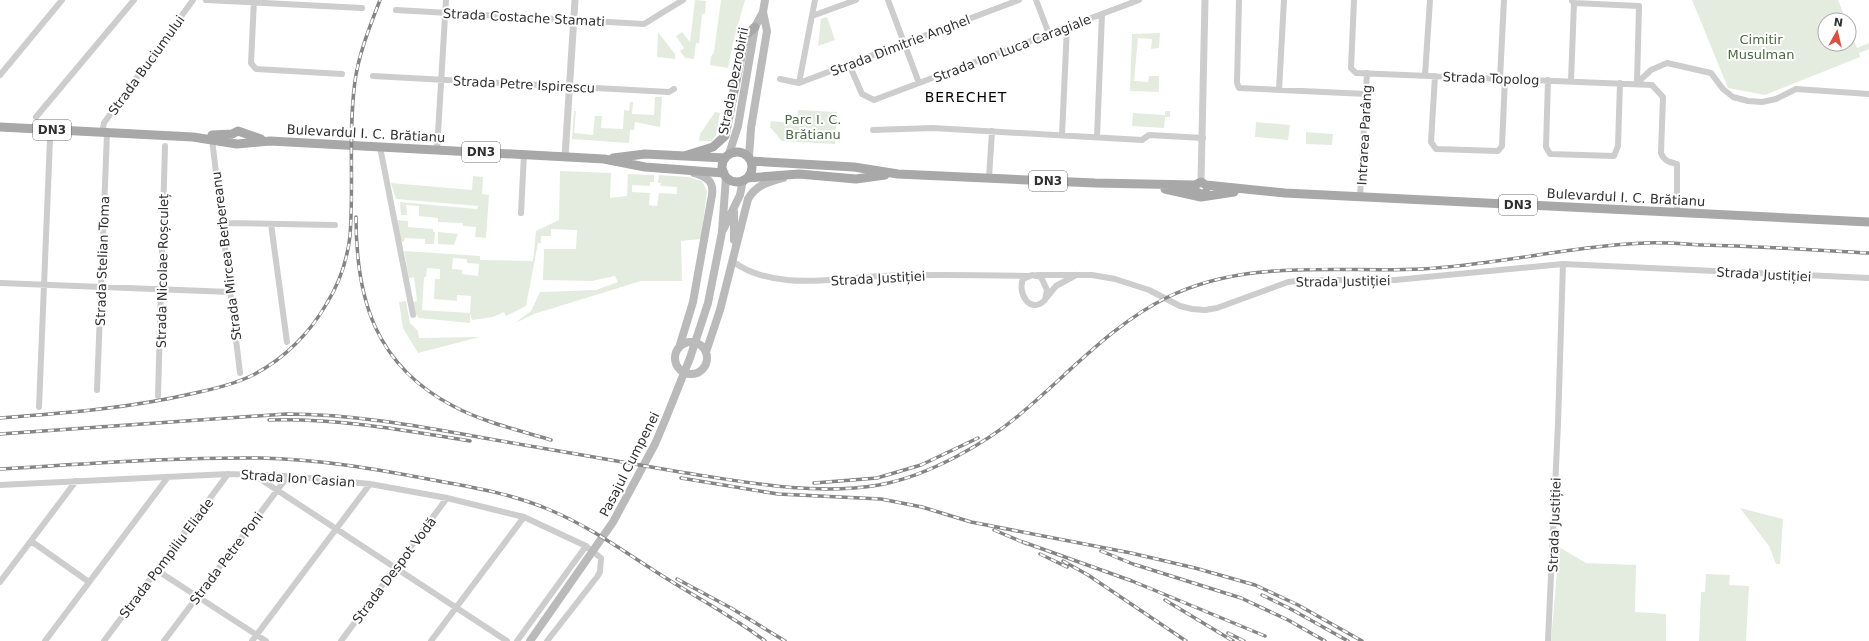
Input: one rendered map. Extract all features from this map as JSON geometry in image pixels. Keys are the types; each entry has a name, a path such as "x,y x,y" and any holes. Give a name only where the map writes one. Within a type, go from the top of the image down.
{"main road":[{"name":"Strada Dezrobirii","path":"727,156 738,126 755,27 763,12 765,0"},
{"name":"Strada Dezrobirii","path":"750,159 751,128 767,31 763,12"},
{"path":"684,156 713,147 725,136 746,36 755,27"},
{"name":"Bulevardul I. C. Brătianu","path":"0,127 237,138 604,159 645,167 725,175"},
{"name":"Bulevardul I. C. Brătianu","path":"193,137 212,139 237,138"},
{"name":"DN3","path":"727,156 740,152 750,159"},
{"name":"Bulevardul I. C. Brătianu","path":"604,159 645,154 727,156"},
{"path":"722,232 725,175 723,166 727,156"},
{"name":"Bulevardul I. C. Brătianu","path":"750,159 854,167 898,174 1201,187 1285,193"},
{"path":"722,232 740,195 745,179 752,170 750,159"},
{"path":"684,170 704,176 712,184 713,190 693,302 676,353 675,361 677,366 686,373 694,374 702,370 707,362 706,352 732,262 746,205 753,191 767,182 799,174"},
{"name":"Bulevardul I. C. Brătianu","path":"745,179 799,174 856,179 898,174"},
{"name":"DN3","path":"725,175 734,181 745,179"},
{"name":"Bulevardul I. C. Brătianu","path":"1108,184 1165,189 1201,187 1234,192 1360,196 1869,222"},
{"path":"1165,189 1201,197 1234,192"},
{"path":"709,216 723,192"},
{"path":"734,208 733,233 735,245"},
{"name":"Pasajul Cumpenei","path":"530,641 613,522 655,444 699,331 713,282 722,232"},
{"path":"678,348 686,342 695,342 704,348 706,352"}],"street":[{"path":"0,75 62,0"},
{"path":"36,117 134,0"},
{"name":"Strada Buciumului","path":"105,132 104,123 193,0"},
{"path":"206,0 254,1 362,8"},
{"path":"437,150 446,0"},
{"path":"565,157 575,0"},
{"name":"Strada Costache Stamati","path":"396,10 644,24 683,0"},
{"path":"780,79 799,83 815,0"},
{"path":"812,16 856,0"},
{"path":"888,0 919,83"},
{"name":"Strada Dimitrie Anghel","path":"799,83 1019,0"},
{"path":"1036,0 1049,34"},
{"name":"Strada Ion Luca Caragiale","path":"849,64 862,94 874,100 1139,0"},
{"path":"1201,187 1205,0"},
{"path":"1239,0 1236,83 1239,88 1366,94"},
{"path":"1279,90 1284,0"},
{"name":"Strada Topolog","path":"1354,0 1351,68 1356,73 1637,83 1652,85 1663,97 1661,153 1663,158 1668,162 1678,164 1677,212"},
{"path":"1426,75 1430,0"},
{"path":"1502,78 1504,0"},
{"path":"254,1 251,63 256,69 342,74"},
{"path":"1571,81 1573,2 1639,3 1637,83"},
{"path":"1097,137 1102,14"},
{"path":"1062,135 1067,27"},
{"path":"1637,83 1651,70 1667,63 1712,73 1733,97 1748,101 1762,102 1776,98 1796,89 1869,94"},
{"name":"Intrarea Parâng","path":"1360,196 1367,73"},
{"name":"Strada Petre Ispirescu","path":"373,76 669,92 674,88"},
{"name":"Strada Topolog","path":"1435,76 1431,142 1436,149 1498,151 1502,146 1502,78"},
{"name":"Strada Topolog","path":"1548,80 1546,147 1550,154 1614,156 1618,146 1620,83"},
{"path":"873,130 933,128 1142,140 1148,135 1203,138"},
{"path":"989,178 992,131"},
{"name":"Strada Stelian Toma","path":"97,390 105,132"},
{"path":"39,407 50,139"},
{"name":"Strada Mircea Berbereanu","path":"212,139 240,373"},
{"name":"Strada Nicolae Roșculeț","path":"158,396 165,146"},
{"path":"380,147 412,315"},
{"path":"521,213 524,154"},
{"path":"222,223 336,225"},
{"path":"271,224 287,342"},
{"name":"Strada Justiției","path":"732,262 749,271 759,274 812,281 881,276 1028,276"},
{"name":"Strada Justiției","path":"1548,641 1558,422 1563,264"},
{"name":"Strada Justiției","path":"1037,275 1092,275 1115,279 1149,290 1180,306 1204,310 1217,308 1288,282 1304,280 1395,280 1563,264 1869,278"},
{"path":"1045,300 1047,293 1046,285 1041,277 1037,275 1028,276 1023,279 1021,290 1025,300 1034,305 1045,300 1056,286 1076,275"},
{"path":"0,282 230,292"},
{"name":"Strada Ion Casian","path":"0,485 228,474 288,476 370,484 447,498 524,517 586,546 601,558 600,572 547,641"},
{"name":"Strada Pompiliu Eliade","path":"104,641 158,571 228,474"},
{"path":"253,474 507,641"},
{"name":"Strada Petre Poni","path":"164,641 288,476"},
{"path":"45,641 168,477"},
{"path":"0,582 76,482"},
{"path":"252,641 370,484"},
{"name":"Strada Despot Vodă","path":"341,641 447,498"},
{"path":"431,641 524,517"},
{"path":"31,541 89,582"},
{"path":"517,641 586,546"},
{"path":"158,571 266,641"}],"green space":[{"path":"695,0 706,1 705,14 702,14 699,44 696,43 694,59 685,58 680,51 684,48 676,36 682,32 690,42"},
{"path":"721,0 745,0 733,43 728,68 710,65 711,57 714,52"},
{"name":"Cimitir Musulman","path":"1692,0 1838,0 1843,12 1817,12 1817,52 1857,52 1857,48 1869,43 1869,49 1859,53 1860,57 1765,95 1728,88"},
{"path":"827,17 835,40 818,46 821,19"},
{"path":"658,32 675,54 675,59 657,57"},
{"path":"1160,33 1159,48 1151,49 1152,39 1138,38 1134,81 1148,82 1149,76 1159,76 1159,92 1130,91 1132,34"},
{"path":"655,97 662,97 660,127 635,122 634,130 630,130 629,143 572,139 574,111 576,111 574,133 593,135 595,116 602,116 601,128 623,129 624,110 629,111 630,102 633,102 632,114 654,115"},
{"name":"Parc I. C. Brătianu","path":"798,110 837,112 835,144 782,141 770,127 771,121 793,123 797,121"},
{"path":"1165,111 1170,111 1170,117 1165,117 1164,128 1132,126 1133,113 1165,115"},
{"path":"715,112 720,113 716,135 712,141 699,141 700,134"},
{"path":"1256,122 1290,125 1288,140 1255,137"},
{"path":"1306,132 1333,134 1332,145 1306,144"},
{"path":"560,171 611,173 610,198 627,196 628,174 654,175 654,182 650,182 650,186 632,185 632,192 650,193 649,205 657,206 659,193 677,194 677,187 660,186 661,183 658,183 659,175 688,177 702,181 707,191 701,239 681,241 682,281 641,281 534,314 515,323 531,311 540,292 596,290 618,282 615,276 592,281 543,280 544,249 576,249 577,230 551,229 551,236 541,236 541,243 538,243 526,306 506,316 504,312 493,317 472,320 470,313 470,323 419,318 414,312 413,302 417,301 414,277 409,278 404,251 480,256 480,260 533,261 536,231 559,220","holes":["453,258 467,259 467,263 479,264 478,276 462,274 462,270 452,269","427,268 440,269 440,279 435,279 434,299 457,301 457,295 471,296 470,313 422,310 424,277 426,277"]},
{"path":"473,176 483,177 482,194 489,195 486,238 475,237 476,227 463,226 463,223 438,222 438,218 419,216 419,206 406,205 407,215 401,215 400,202 477,209 478,206 396,199 391,183 472,190"},
{"path":"396,220 408,221 408,227 433,229 433,232 435,232 434,244 425,244 425,239 405,238 404,242 401,241"},
{"path":"438,232 458,234 454,245 438,244"},
{"path":"406,301 410,323 418,331 419,338 480,337 418,353 403,328 399,302"},
{"path":"1740,508 1783,519 1780,564 1776,564 1769,546"},
{"path":"1559,547 1586,563 1636,565 1635,612 1666,614 1666,641 1551,641"},
{"path":"1706,574 1730,575 1729,585 1749,586 1746,641 1699,641 1701,592 1705,592"}],"railway":[{"path":"0,418 74,412 147,403 232,384 264,369 286,353 304,335 313,325 332,295 347,254 351,217 352,120 355,81 362,50 380,0"},
{"path":"356,217 360,275 366,302 375,327 388,350 405,371 426,389 464,412 551,440"},
{"path":"0,434 286,414 336,416 410,425 680,472 754,483 804,488 854,488 898,481 937,466 975,446 1010,422 1093,349 1129,320 1168,297 1198,285 1229,277 1261,272 1293,270 1390,270 1450,267 1589,248 1645,243 1744,246 1869,253"},
{"path":"269,420 345,423 470,441"},
{"path":"814,483 877,478 921,465 978,438"},
{"path":"0,469 162,460 260,458 325,462 369,468 463,485 536,504 566,517 611,543 730,617 765,641"},
{"path":"681,478 778,494 881,499 922,507 971,522 1131,553 1195,568 1255,585 1298,605 1362,641"},
{"path":"994,530 1027,544"},
{"path":"1023,542 1132,581 1265,636"},
{"path":"1101,551 1133,564 1241,598 1288,620 1325,641"},
{"path":"1040,554 1067,567"},
{"path":"1063,561 1088,575 1186,641"},
{"path":"677,579 731,608 785,641"},
{"path":"1262,595 1289,608 1348,641"},
{"path":"1165,600 1233,641"},
{"path":"1228,633 1244,641"}],"district":[{"name":"BERECHET","path":"966,97"}]}
